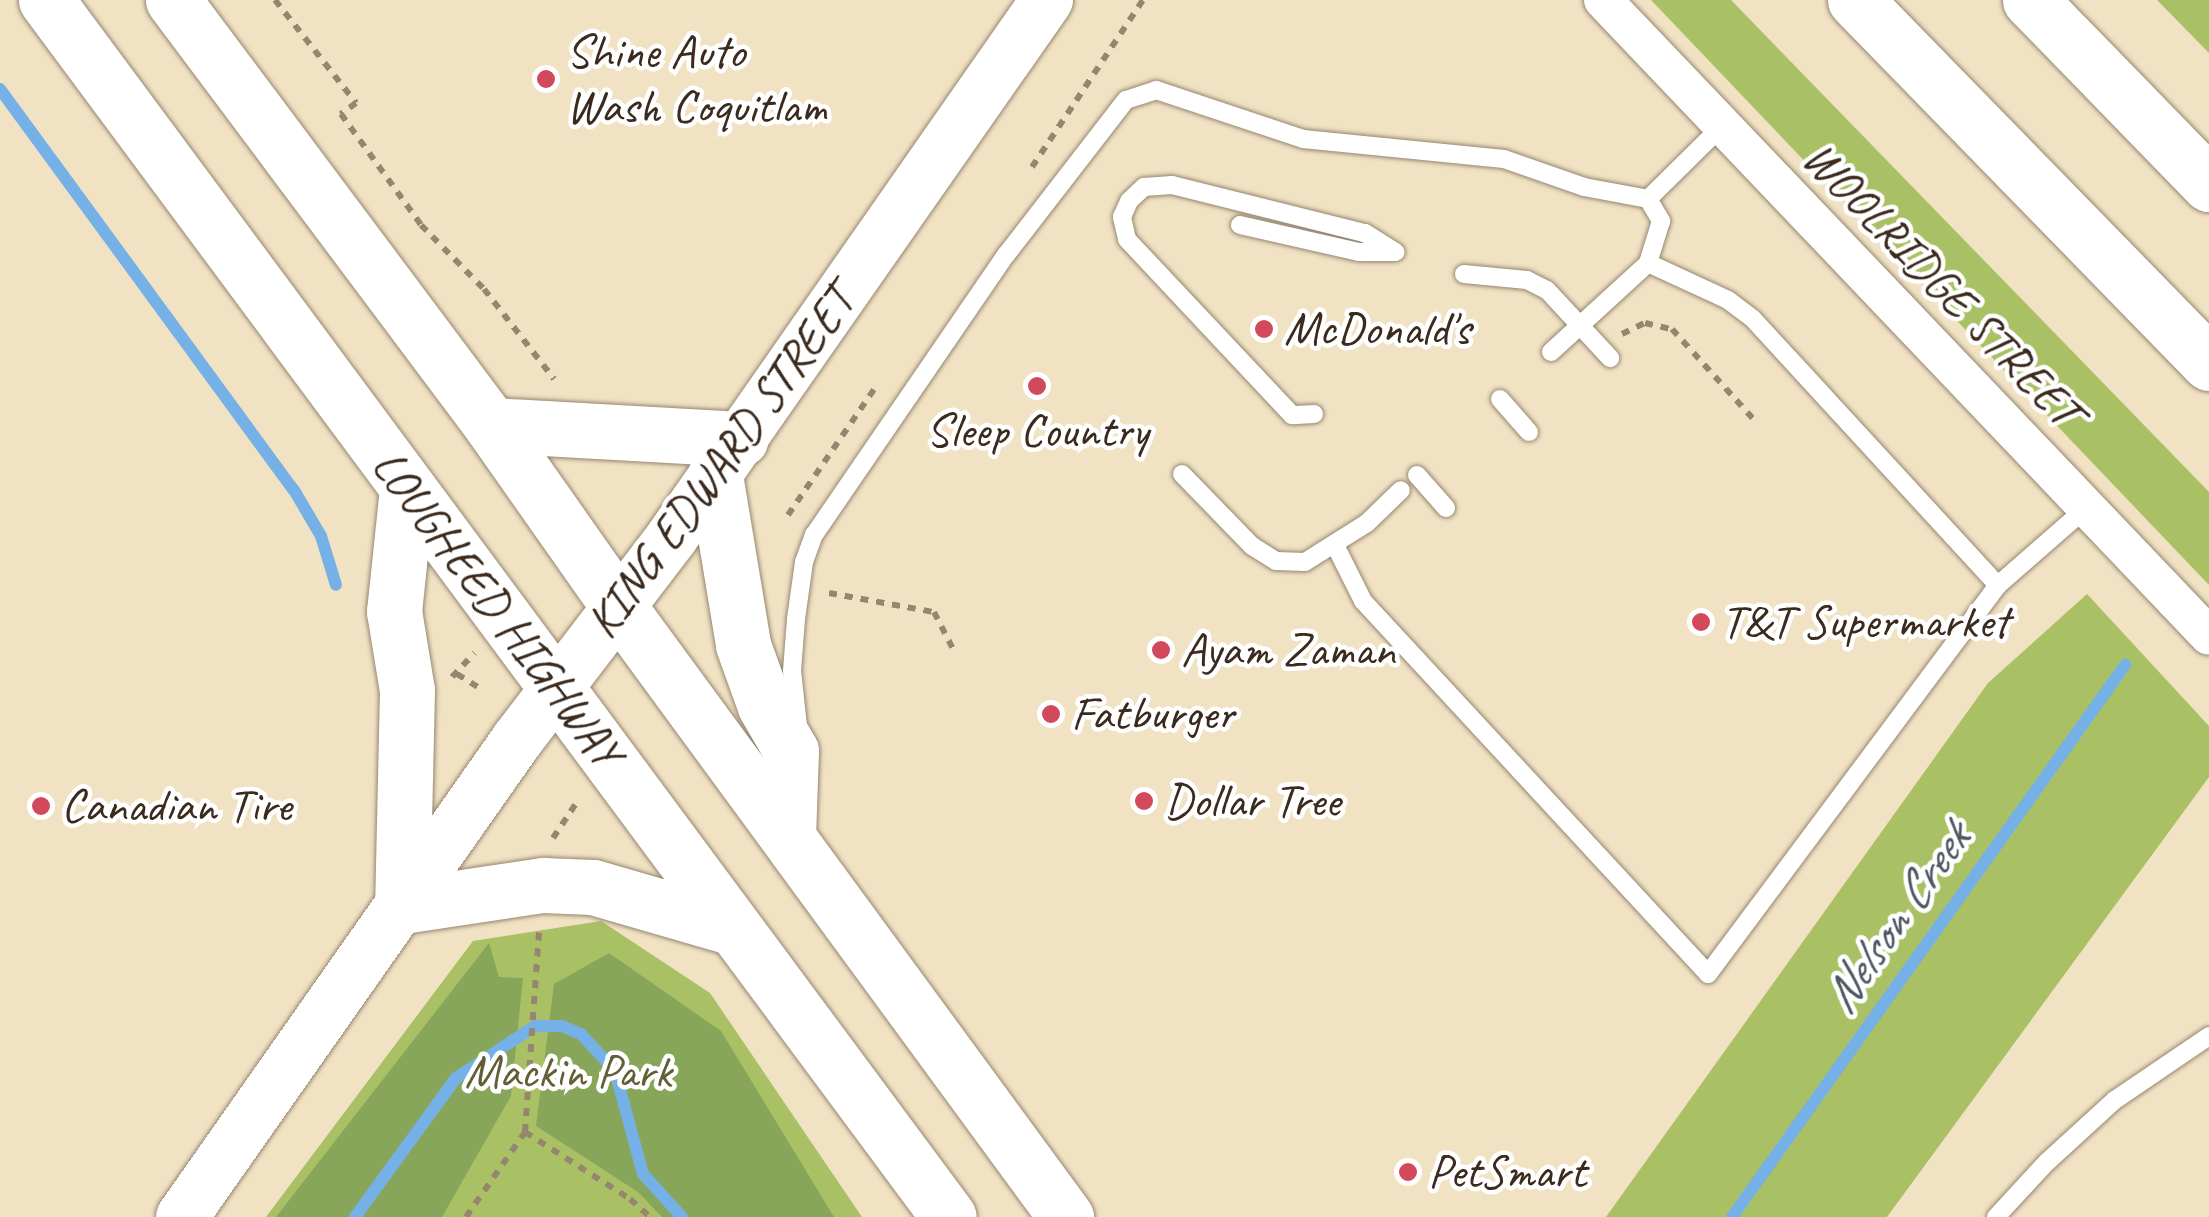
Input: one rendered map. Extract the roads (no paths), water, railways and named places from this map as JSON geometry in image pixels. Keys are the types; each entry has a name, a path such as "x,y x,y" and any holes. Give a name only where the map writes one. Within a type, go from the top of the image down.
{"main road":[{"name":"LOUGHEED HIGHWAY","path":"46,0 949,1217"},
{"name":"LOUGHEED HIGHWAY","path":"174,0 491,424 618,606 1066,1217"},
{"name":"KING EDWARD STREET","path":"182,1217 556,687 728,457 1047,0"},
{"path":"1855,0 2209,363"},
{"path":"2030,0 2209,184"},
{"path":"491,424 728,457 743,646 765,706 791,751 788,836"},
{"path":"407,488 394,611 406,690 402,906 543,884 593,887 731,927"}],"street":[{"name":"WOOLRIDGE STREET","path":"1603,0 2209,636"}],"lane":[{"path":"791,751 799,721 792,671 796,619 804,562 814,535 1006,255 1126,100 1156,90 1303,139 1504,160 1584,188 1648,200 1661,221 1648,263 1551,352"},
{"path":"1648,200 1722,126"},
{"path":"1240,225 1359,252 1395,252 1365,233 1172,185 1144,187 1129,202 1122,217 1127,240 1292,415 1314,414"},
{"path":"1648,263 1728,300 1752,319 1998,585"},
{"path":"1464,274 1527,280 1547,290 1604,351"},
{"path":"1500,399 1530,432"},
{"path":"1182,474 1252,546 1276,561 1306,562 1335,546 1400,490"},
{"path":"1418,475 1446,508"},
{"path":"1335,546 1357,595 1708,974 1998,585 2085,509"},
{"path":"1996,1217 2047,1162 2116,1100 2209,1036"}],"waterway":[{"path":"0,89 294,490 321,536 336,585"},
{"name":"Nelson Creek","path":"1732,1217 2125,665"},
{"path":"355,1217 456,1078 535,1026 562,1026 581,1034 615,1071 643,1174 682,1217"}],"place":[{"name":"Shine Auto Wash Coquitlam","path":"546,79"},
{"name":"McDonald's","path":"1264,329"},
{"name":"Sleep Country","path":"1037,386"},
{"name":"T&T Supermarket","path":"1701,622"},
{"name":"Ayam Zaman","path":"1161,650"},
{"name":"Fatburger","path":"1051,714"},
{"name":"Dollar Tree","path":"1144,801"},
{"name":"Canadian Tire","path":"41,806"},
{"name":"PetSmart","path":"1408,1172"}],"park label":[{"name":"Mackin Park","path":"568,1072"}]}
